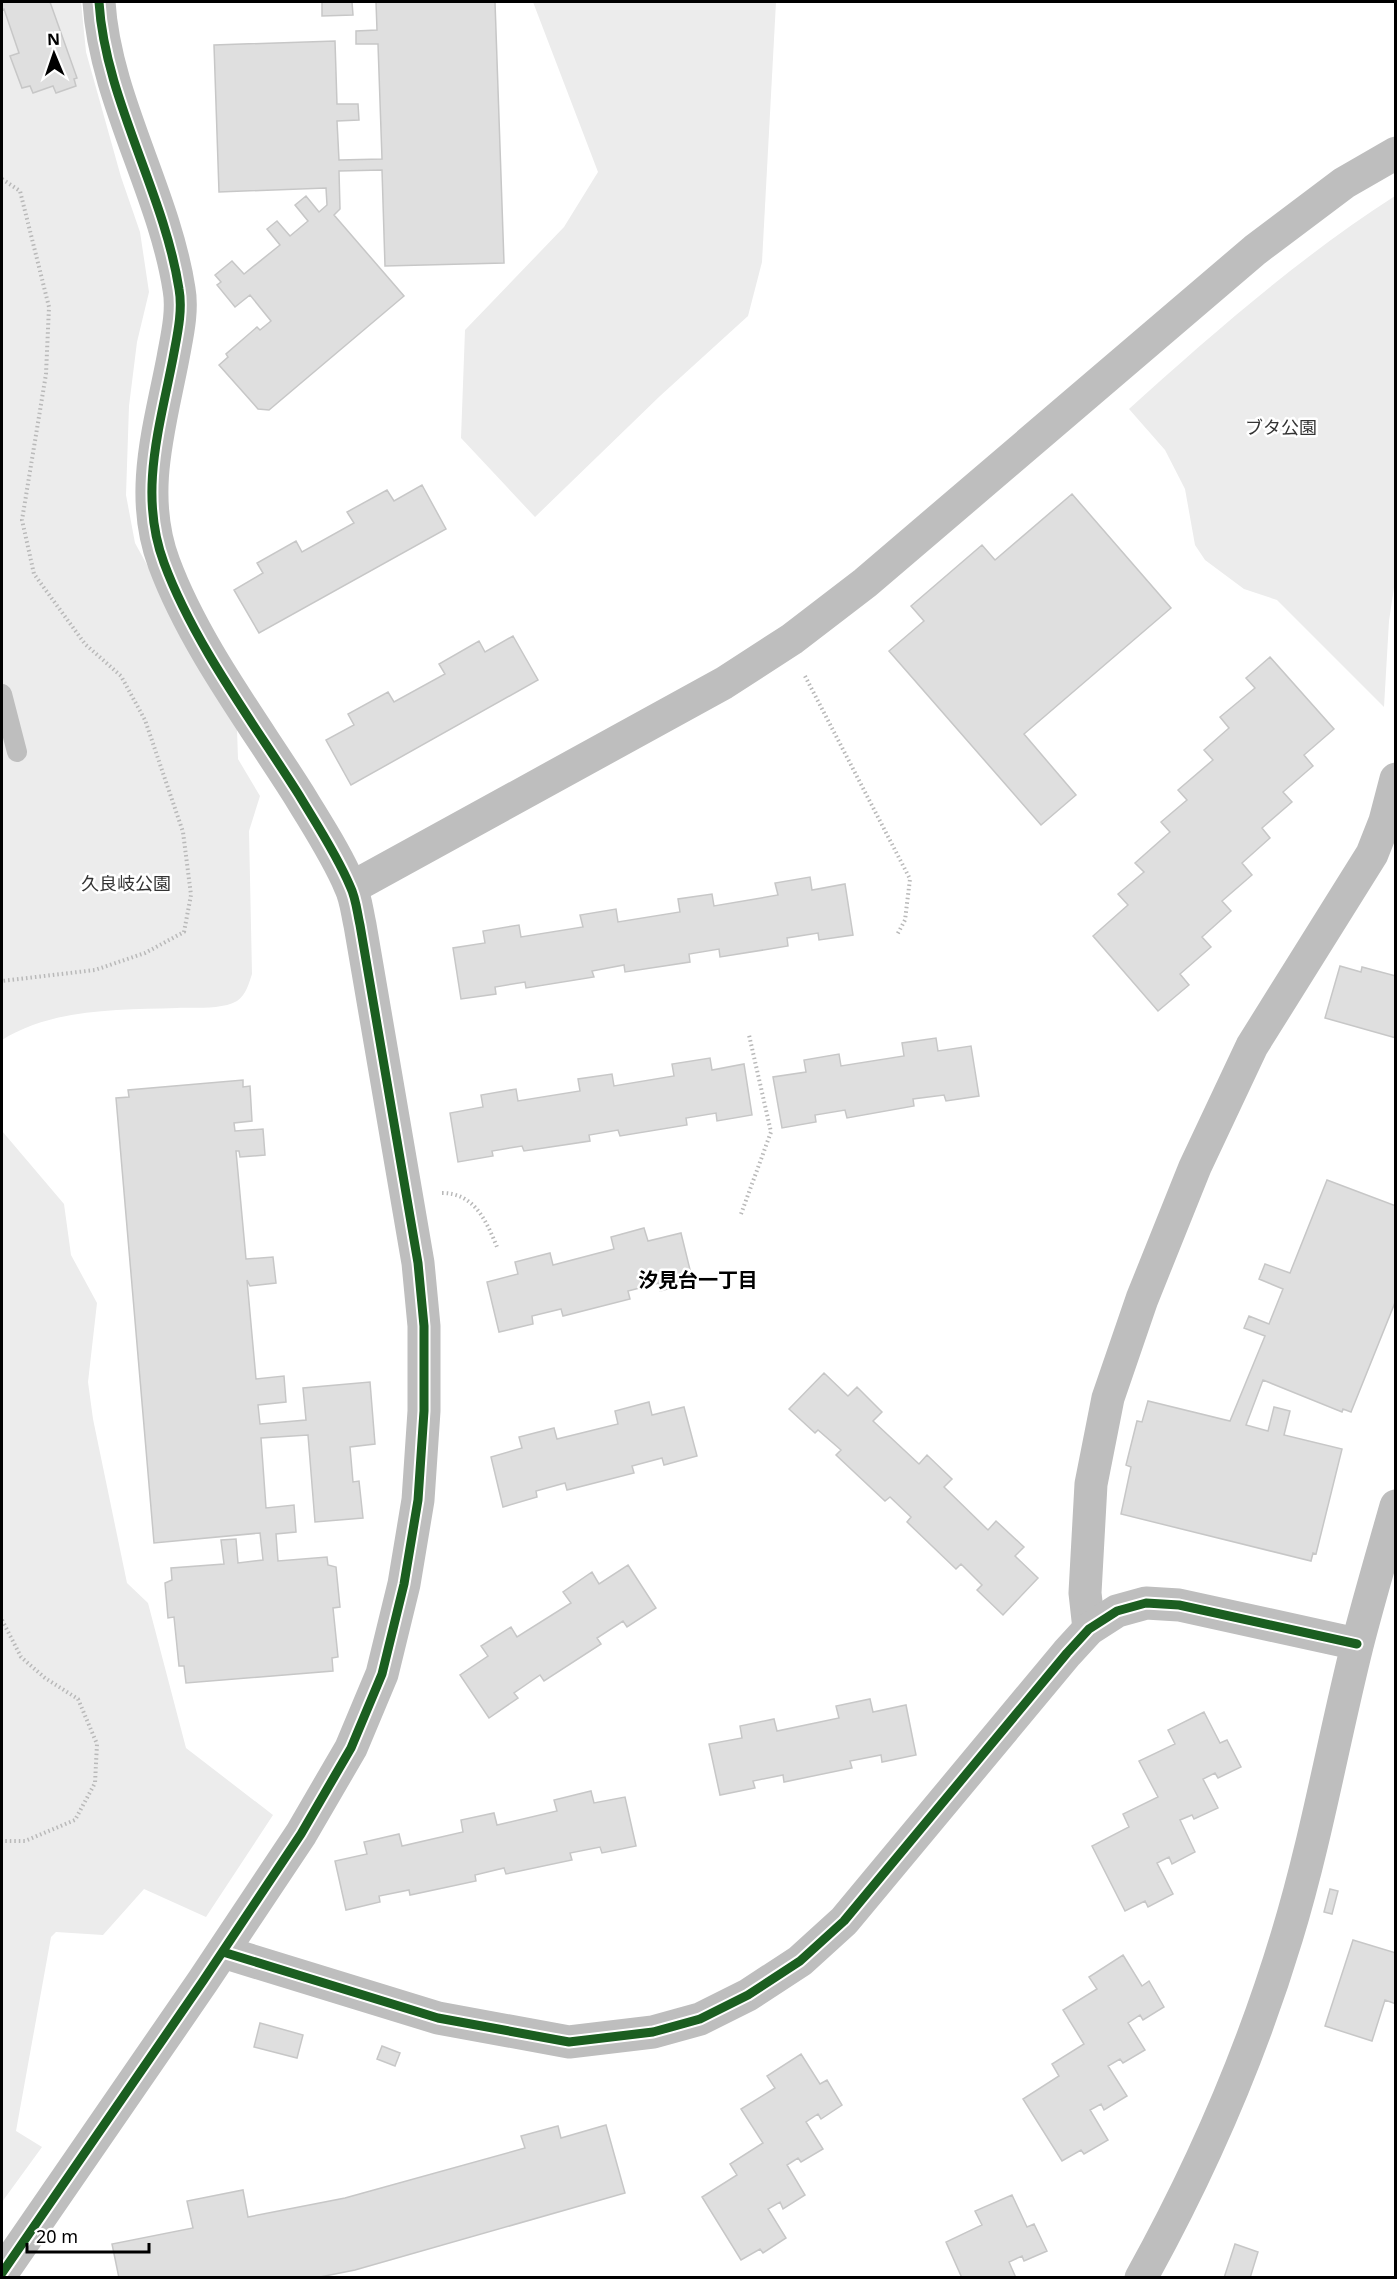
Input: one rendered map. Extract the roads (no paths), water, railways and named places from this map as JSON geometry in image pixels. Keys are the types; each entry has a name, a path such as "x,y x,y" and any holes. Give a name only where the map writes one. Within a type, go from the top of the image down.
{"street":[{"path":"2,2273 223,1952 301,1834 351,1748 382,1674 404,1584 418,1500 424,1411 424,1326 418,1263 360,925 351,888 318,826 187,614 163,561 154,522 150,481 156,435 179,327 180,290 100,26 99,2"},
{"path":"351,888 724,683 792,639 865,583 1256,250 1344,183 1395,153"},
{"path":"1089,1629 1085,1593 1091,1484 1108,1398 1142,1299 1195,1167 1252,1046 1372,854 1385,821 1395,779"},
{"path":"1141,2277 1175,2217 1214,2133 1245,2056 1287,1936 1357,1644 1395,1506"},
{"path":"223,1952 438,2018 569,2042 653,2032 700,2019 748,1995 800,1960 844,1921 1089,1629 1118,1611 1146,1603 1179,1605 1357,1644"}],"lane":[{"path":"2,694 17,752"}],"district":[{"name":"汐見台一丁目","path":"698,1279"}],"park label":[{"name":"ブタ公園","path":"1281,427"},
{"name":"久良岐公園","path":"126,883"}]}
